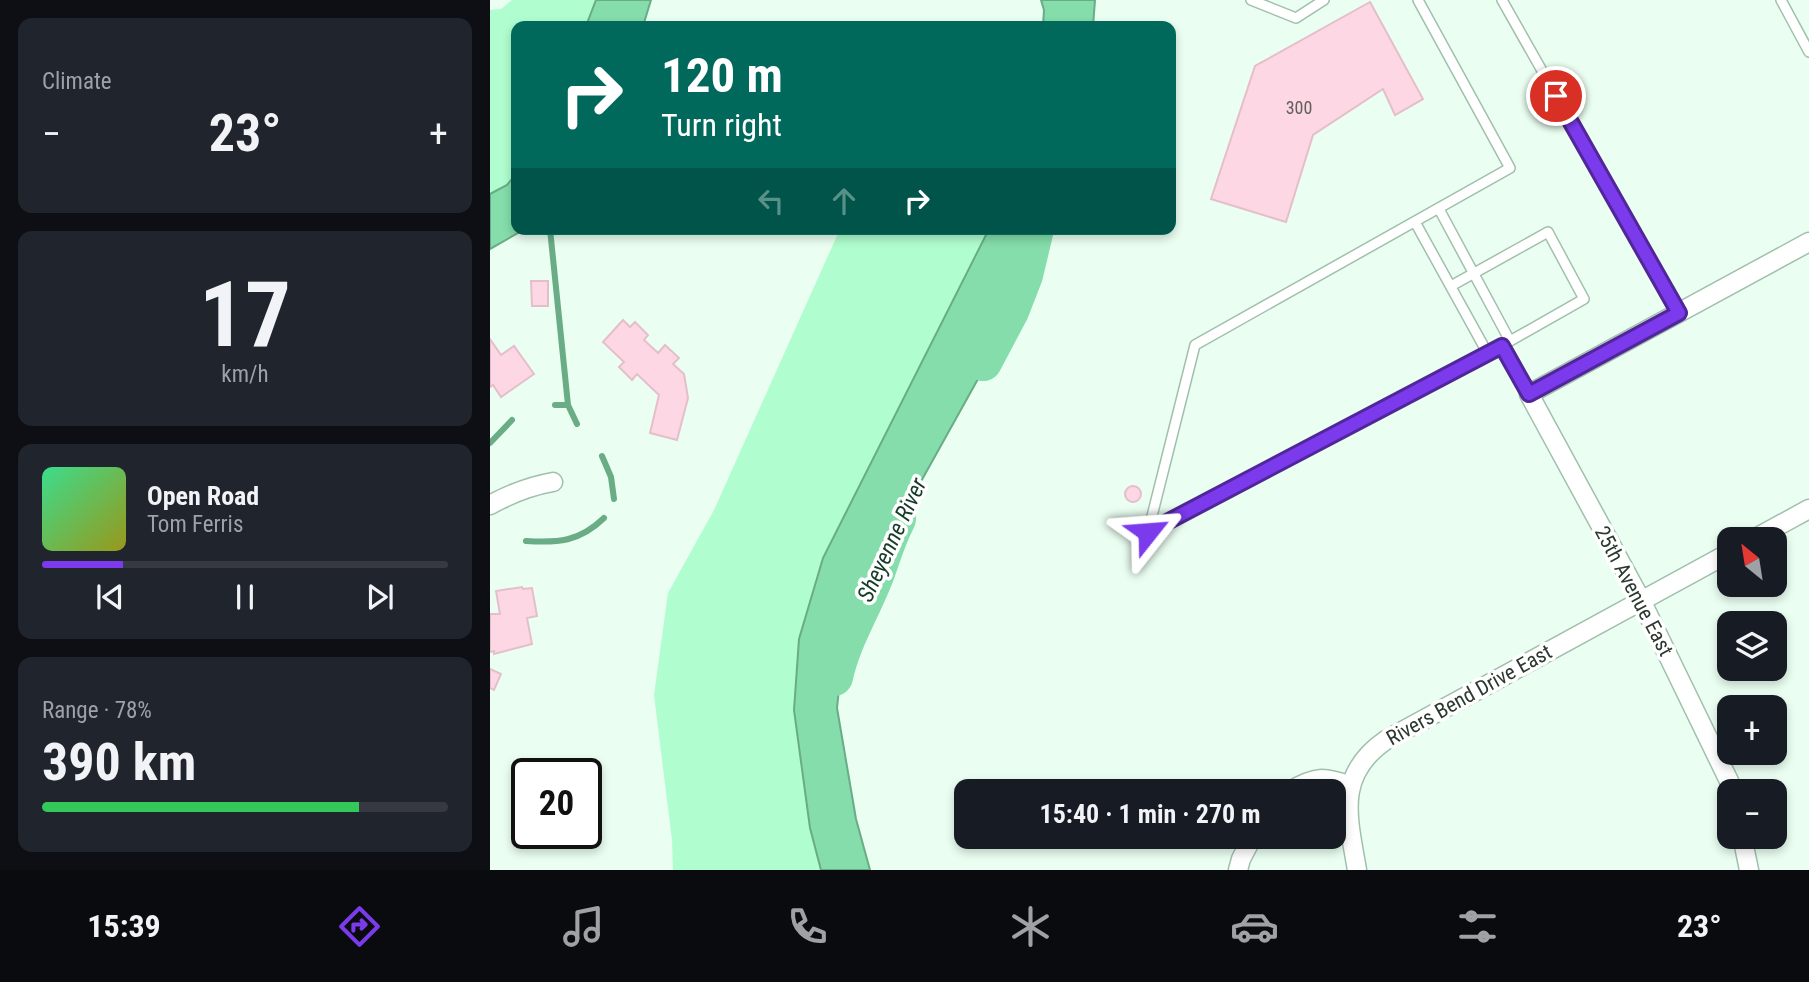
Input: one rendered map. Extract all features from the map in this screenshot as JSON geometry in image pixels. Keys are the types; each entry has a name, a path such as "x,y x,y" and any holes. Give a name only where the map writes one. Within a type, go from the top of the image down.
{"street":[{"path":"1529,394 1809,242"},
{"name":"25th Avenue East","path":"1529,394 1641,600 1728,779"},
{"path":"490,506 536,485 553,482"},
{"path":"1776,527 1809,509"},
{"name":"Rivers Bend Drive East","path":"1357,870 1348,819 1351,786 1369,751 1717,559"},
{"path":"1346,784 1351,786"},
{"path":"1238,870 1246,849"},
{"path":"1745,849 1749,870"}],"lane":[{"path":"1251,0 1296,18 1324,0"},
{"path":"1418,0 1510,168 1195,345 1148,532 1488,354 1584,299 1548,232 1451,286"},
{"path":"1502,0 1679,313"},
{"path":"1781,0 1809,52"},
{"path":"1439,209 1474,273 1529,394"},
{"path":"1415,222 1488,354"}],"shaded area":[{"path":"512,0 596,0 588,21 511,21 511,180 490,194 490,10 501,9"},
{"path":"596,0 651,0 645,21 588,21"},
{"path":"1041,0 1095,0 1093,21 1043,21"},
{"path":"511,180 511,235 514,235 490,249 490,194"},
{"path":"837,235 986,235 823,558 799,639 794,710 810,828 821,870 673,870 672,840 654,695 668,593 714,510"},
{"path":"986,235 1041,235 1034,260 978,379 909,503 870,583 843,651 837,708 856,819 870,870 821,870 810,828 794,710 799,639 823,558"}],"building":[{"path":"1370,2 1423,99 1395,115 1383,89 1313,135 1286,222 1211,199 1255,66"},
{"path":"531,281 548,281 548,306 532,306"},
{"path":"623,320 630,327 635,322 648,335 644,340 658,353 665,345 679,358 673,364 684,374 688,398 677,440 650,433 659,395 637,374 632,380 619,367 624,362 603,342"},
{"path":"490,339 501,355 514,346 534,374 501,397 493,385 490,387"},
{"path":"1133,486 1139,488 1139,500 1133,502 1127,500 1125,494 1127,488"},
{"path":"532,588 537,616 527,618 532,644 494,654 494,651 490,652 490,614 500,614 496,591"},
{"path":"490,669 501,674 494,690 490,688"}],"waterway":[{"path":"551,235 568,405 555,405"},
{"name":"Sheyenne River","path":"983,362 1010,311 1024,275 1034,235"},
{"path":"568,405 577,424"},
{"path":"490,443 512,420"},
{"path":"602,456 611,477 614,499"},
{"path":"526,541 568,539 586,532 604,518"},
{"name":"Sheyenne River","path":"834,677 842,649 897,519"}],"route":[{"path":"1148,532 1502,346 1529,394 1679,313 1556,96"}]}
